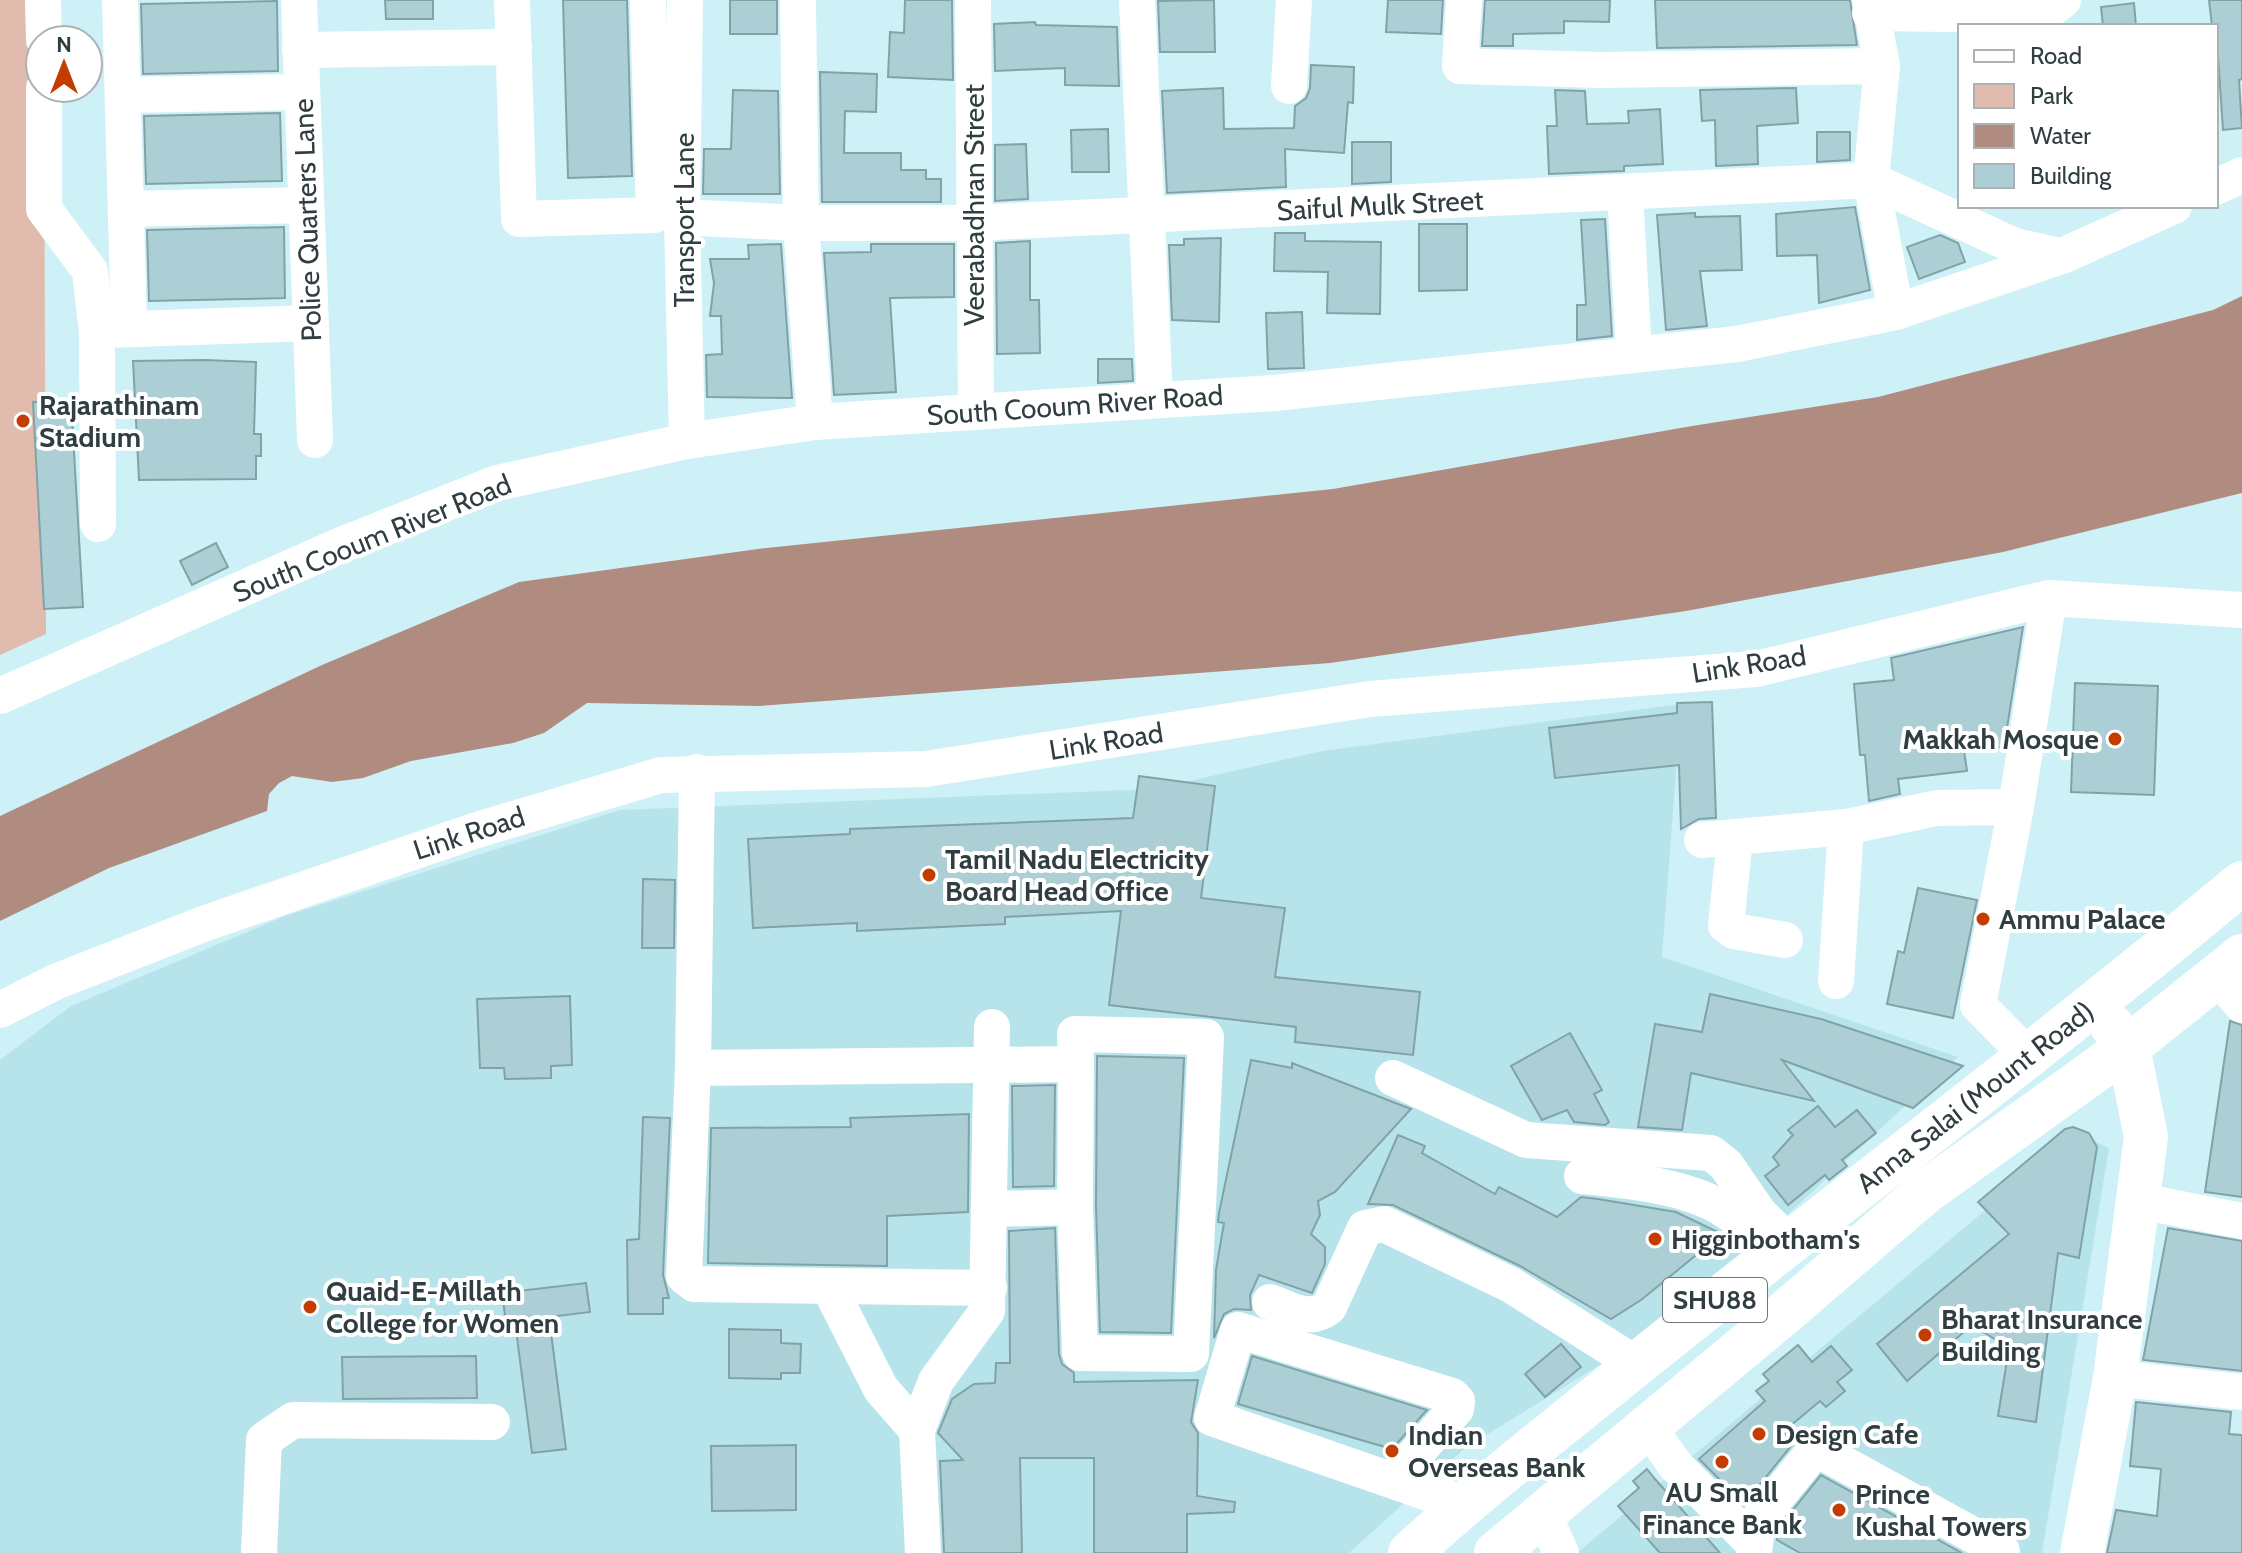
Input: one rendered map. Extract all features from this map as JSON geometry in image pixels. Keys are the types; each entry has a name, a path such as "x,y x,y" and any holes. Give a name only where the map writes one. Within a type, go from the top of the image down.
{"main road":[{"name":"Anna Salai (Mount Road)","path":"1410,1553 1464,1503 1777,1250 2096,1005 2242,883"},
{"name":"Anna Salai (Mount Road)","path":"1496,1553 1924,1193 2089,1072 2234,979"},
{"path":"2082,1553 2115,1378 2146,1137 2128,1047 2096,1005"},
{"path":"2043,1046 2089,1072 2112,1108 2124,1143 2094,1376 2064,1553"}],"street":[{"path":"43,0 44,24"},
{"path":"98,524 126,209 120,0"},
{"name":"Police Quarters Lane","path":"299,0 315,440"},
{"path":"512,0 519,219 654,215 648,0"},
{"name":"Transport Lane","path":"685,0 682,217 687,441"},
{"path":"798,0 801,223 815,422"},
{"name":"Veerabadhran Street","path":"973,0 972,223 976,411"},
{"path":"1137,0 1155,399"},
{"path":"1289,86 1294,0"},
{"path":"1464,0 1460,66 1600,70 1882,66"},
{"path":"1896,312 1871,180 1882,66 1870,7 2031,15 2047,12 2063,0"},
{"path":"300,50 514,47"},
{"path":"123,95 302,92"},
{"path":"44,104 44,209 90,271 113,329"},
{"path":"2218,186 2242,175"},
{"name":"Saiful Mulk Street","path":"682,217 801,223 972,223 1871,180 2015,246 2062,256"},
{"path":"1625,193 1634,353"},
{"path":"126,209 306,205"},
{"name":"South Cooum River Road","path":"0,696 339,546 497,483 687,441 815,422 1274,393 1737,344 1896,312 2062,256 2170,208"},
{"path":"113,329 311,323"},
{"path":"2043,1046 1978,1005 2016,807 2049,598"},
{"name":"Link Road","path":"0,1010 120,956 313,886 580,797 661,775 926,769 1370,699 1756,669 2049,598 2242,610"},
{"path":"697,772 693,1068 684,1276 694,1284 708,1287 989,1288"},
{"path":"1785,940 1734,931 1726,925 1718,840 1846,827 1937,808 2016,807"},
{"path":"1836,981 1846,827"},
{"path":"1075,1034 1206,1037 1191,1354 1080,1353 1075,1207 1075,1034"},
{"path":"693,1068 992,1045 1076,1064"},
{"path":"923,1553 917,1430 936,1381 987,1311 992,1045"},
{"path":"1393,1078 1526,1140 1711,1153 1726,1165 1759,1213 1777,1250"},
{"path":"1582,1176 1673,1191 1710,1204 1734,1217 1777,1250"},
{"path":"2140,1201 2242,1221"},
{"path":"990,1209 1075,1207"},
{"path":"1270,1302 1310,1316 1322,1313 1329,1307 1365,1228 1384,1224 1511,1285 1636,1364"},
{"path":"829,1287 881,1389 917,1430"},
{"path":"1392,1480 1450,1418 1457,1401 1452,1396 1238,1330 1212,1418 1392,1480 1464,1503"},
{"path":"2115,1378 2242,1392"},
{"path":"259,1553 264,1440 293,1420 492,1422"},
{"path":"1648,1427 1676,1466 1754,1548"},
{"path":"1754,1548 1758,1520 1814,1451 1824,1453 2002,1551"},
{"path":"1543,1513 1561,1553"}],"shaded area":[{"path":"1681,704 1662,957 1958,1057 1676,1318 1465,1448 1349,1553 0,1553 0,1060 71,1006 285,916 620,810 1154,789 1322,751"},
{"path":"2070,1139 2092,1140 2109,1148 2042,1553 1577,1553"}],"green space":[{"name":"Rajarathinam Stadium","path":"0,0 43,0 42,24 24,24 24,104 44,104 46,634 0,655"}],"water":[{"path":"2242,296 2242,493 2003,552 1686,611 1330,663 760,706 587,703 544,733 513,743 411,761 363,778 332,782 292,776 279,783 269,794 267,811 109,868 0,921 0,816 322,665 519,582 758,549 1333,489 1878,397 2213,310"}],"building":[{"path":"385,0 433,0 433,19 386,19"},
{"path":"563,0 627,0 632,176 568,178"},
{"path":"730,0 777,0 777,34 730,34"},
{"path":"905,0 952,0 953,80 888,77 890,32 904,33"},
{"path":"1214,0 1215,52 1160,52 1158,1"},
{"path":"1388,0 1443,0 1441,34 1386,32"},
{"path":"1485,0 1610,0 1609,22 1564,21 1564,33 1513,34 1513,46 1482,46"},
{"path":"1655,0 1850,0 1857,45 1657,48"},
{"path":"2209,0 2242,0 2242,79 2239,80 2242,128 2223,130 2218,24 2212,24"},
{"path":"277,1 278,71 143,74 141,4"},
{"path":"2134,3 2136,24 2103,24 2101,7"},
{"path":"1035,22 1036,25 1117,27 1119,86 1065,85 1065,68 995,71 994,24"},
{"path":"1311,65 1354,67 1353,103 1348,102 1344,153 1285,149 1286,187 1167,193 1162,91 1223,88 1224,129 1294,128 1295,106 1306,98 1310,88"},
{"path":"820,72 877,74 876,112 845,111 844,153 901,153 901,170 926,170 926,179 941,179 941,202 822,202"},
{"path":"1796,88 1798,123 1757,126 1758,164 1716,166 1715,120 1702,121 1700,90"},
{"path":"733,90 778,91 780,194 703,194 704,149 731,149"},
{"path":"1555,90 1585,91 1587,124 1629,123 1628,111 1660,109 1663,164 1624,166 1624,171 1549,174 1547,126 1557,126"},
{"path":"280,113 282,181 146,184 144,116"},
{"path":"1108,129 1109,172 1072,172 1071,130"},
{"path":"1817,132 1850,132 1850,160 1817,162"},
{"path":"1352,142 1391,142 1391,182 1352,184"},
{"path":"1026,144 1028,199 995,201 995,145"},
{"path":"1855,207 1870,290 1819,303 1817,255 1777,256 1776,214"},
{"path":"1695,213 1695,217 1740,216 1742,270 1700,271 1707,326 1666,330 1657,215"},
{"path":"1605,219 1612,336 1577,340 1577,305 1586,305 1581,220"},
{"path":"1419,224 1467,224 1467,290 1419,291"},
{"path":"284,227 285,298 149,301 147,230"},
{"path":"1275,233 1305,233 1305,241 1381,242 1380,314 1327,313 1328,272 1274,271"},
{"path":"1940,235 1958,243 1965,262 1919,279 1907,247"},
{"path":"1221,238 1219,322 1172,320 1169,245 1184,245 1184,239"},
{"path":"1030,241 1030,300 1039,300 1040,353 997,354 996,243"},
{"path":"781,244 792,398 707,397 706,355 722,354 721,316 710,316 714,283 710,259 749,259 748,245"},
{"path":"871,244 954,244 954,297 890,298 896,392 834,395 824,253 871,252"},
{"path":"1302,312 1304,368 1268,369 1266,313"},
{"path":"1098,359 1132,359 1133,381 1098,383"},
{"path":"133,361 256,362 254,434 261,434 261,456 256,456 256,479 139,480"},
{"path":"71,400 83,607 44,609 33,402"},
{"path":"216,543 228,567 192,585 180,561"},
{"path":"2023,627 2004,747 1964,751 1967,771 1898,779 1900,794 1869,801 1865,755 1860,755 1854,684 1894,680 1891,658"},
{"name":"Makkah Mosque","path":"2075,683 2158,686 2154,795 2071,792"},
{"path":"1712,702 1716,818 1699,819 1681,829 1679,765 1555,778 1549,728 1677,713 1677,703"},
{"path":"1139,776 1215,786 1201,898 1285,908 1275,977 1420,992 1413,1055 1295,1042 1296,1027 1109,1005 1121,911 1005,917 1005,924 857,931 857,923 753,928 748,839 850,834 850,829 1133,818"},
{"path":"643,879 675,880 674,948 642,948"},
{"path":"1918,888 1977,900 1953,1018 1887,1004 1898,951 1904,953"},
{"path":"1710,994 1821,1019 1963,1066 1913,1108 1782,1060 1814,1101 1691,1073 1682,1130 1638,1127 1655,1024 1702,1032"},
{"path":"570,996 572,1065 551,1066 551,1078 505,1079 504,1068 480,1068 477,999"},
{"path":"2230,1021 2242,1025 2242,1197 2205,1192"},
{"path":"1570,1033 1602,1090 1594,1094 1609,1122 1605,1125 1574,1122 1567,1110 1542,1120 1511,1066"},
{"path":"1097,1056 1184,1058 1171,1333 1100,1332 1096,1207"},
{"path":"1251,1060 1292,1068 1292,1063 1411,1109 1335,1192 1318,1201 1320,1215 1311,1234 1325,1247 1325,1264 1312,1293 1259,1275 1250,1295 1251,1310 1234,1309 1224,1314 1214,1338 1216,1270 1224,1223 1218,1222 1219,1213"},
{"path":"1055,1085 1054,1186 1013,1187 1012,1086"},
{"path":"1818,1106 1835,1127 1857,1110 1876,1133 1842,1160 1847,1166 1829,1180 1825,1175 1788,1205 1765,1176 1779,1165 1773,1157 1793,1135 1788,1130"},
{"path":"969,1114 968,1212 887,1216 887,1266 708,1263 711,1128 851,1127 850,1118"},
{"path":"643,1117 670,1118 663,1275 669,1298 663,1298 663,1314 628,1314 627,1240 639,1239"},
{"path":"2073,1127 2089,1133 2097,1147 2079,1258 2058,1253 2036,1422 1998,1416 2009,1348 1972,1325 1907,1381 1877,1344 2009,1234 1978,1202 2065,1129"},
{"path":"1398,1135 1425,1146 1422,1153 1495,1194 1499,1187 1557,1217 1581,1197 1676,1212 1722,1234 1641,1300 1611,1319 1520,1266 1393,1205 1368,1204"},
{"path":"1055,1228 1059,1354 1062,1364 1074,1373 1074,1382 1198,1380 1191,1422 1198,1433 1197,1496 1235,1502 1234,1512 1187,1514 1187,1553 1094,1553 1094,1458 1020,1458 1022,1553 944,1553 940,1461 963,1460 938,1433 952,1399 974,1384 995,1383 996,1363 1010,1363 1009,1231"},
{"path":"2168,1228 2242,1241 2242,1371 2143,1360"},
{"path":"586,1283 590,1312 549,1317 566,1449 532,1453 515,1322 506,1323 502,1293"},
{"path":"729,1329 781,1330 781,1343 801,1344 800,1373 781,1373 781,1379 729,1378"},
{"path":"1561,1344 1581,1367 1545,1397 1525,1374"},
{"path":"1798,1345 1812,1362 1831,1346 1852,1370 1837,1382 1845,1391 1826,1407 1820,1401 1783,1432 1796,1440 1761,1483 1741,1501 1699,1459 1765,1401 1756,1391 1769,1381 1763,1374"},
{"path":"476,1356 477,1398 343,1399 342,1357"},
{"path":"1252,1356 1427,1410 1392,1449 1238,1404"},
{"path":"2136,1402 2231,1412 2229,1434 2242,1435 2242,1553 2107,1553 2116,1510 2157,1516 2161,1469 2130,1466"},
{"path":"796,1445 796,1510 712,1511 711,1446"},
{"path":"1647,1469 1720,1553 1660,1553 1618,1506 1639,1488 1633,1481"},
{"name":"Prince Kushal Towers","path":"1821,1475 1962,1553 1800,1553 1777,1540 1779,1527"}],"place":[{"name":"Rajarathinam Stadium","path":"23,421"},
{"name":"Makkah Mosque","path":"2115,739"},
{"name":"Tamil Nadu Electricity Board Head Office","path":"929,875"},
{"name":"Ammu Palace","path":"1983,919"},
{"name":"Higginbotham's","path":"1655,1239"},
{"name":"Quaid-E-Millath College for Women","path":"310,1307"},
{"name":"Bharat Insurance Building","path":"1925,1335"},
{"name":"Design Cafe","path":"1759,1434"},
{"name":"Indian Overseas Bank","path":"1392,1451"},
{"name":"AU Small Finance Bank","path":"1722,1462"},
{"name":"Prince Kushal Towers","path":"1839,1510"}]}
